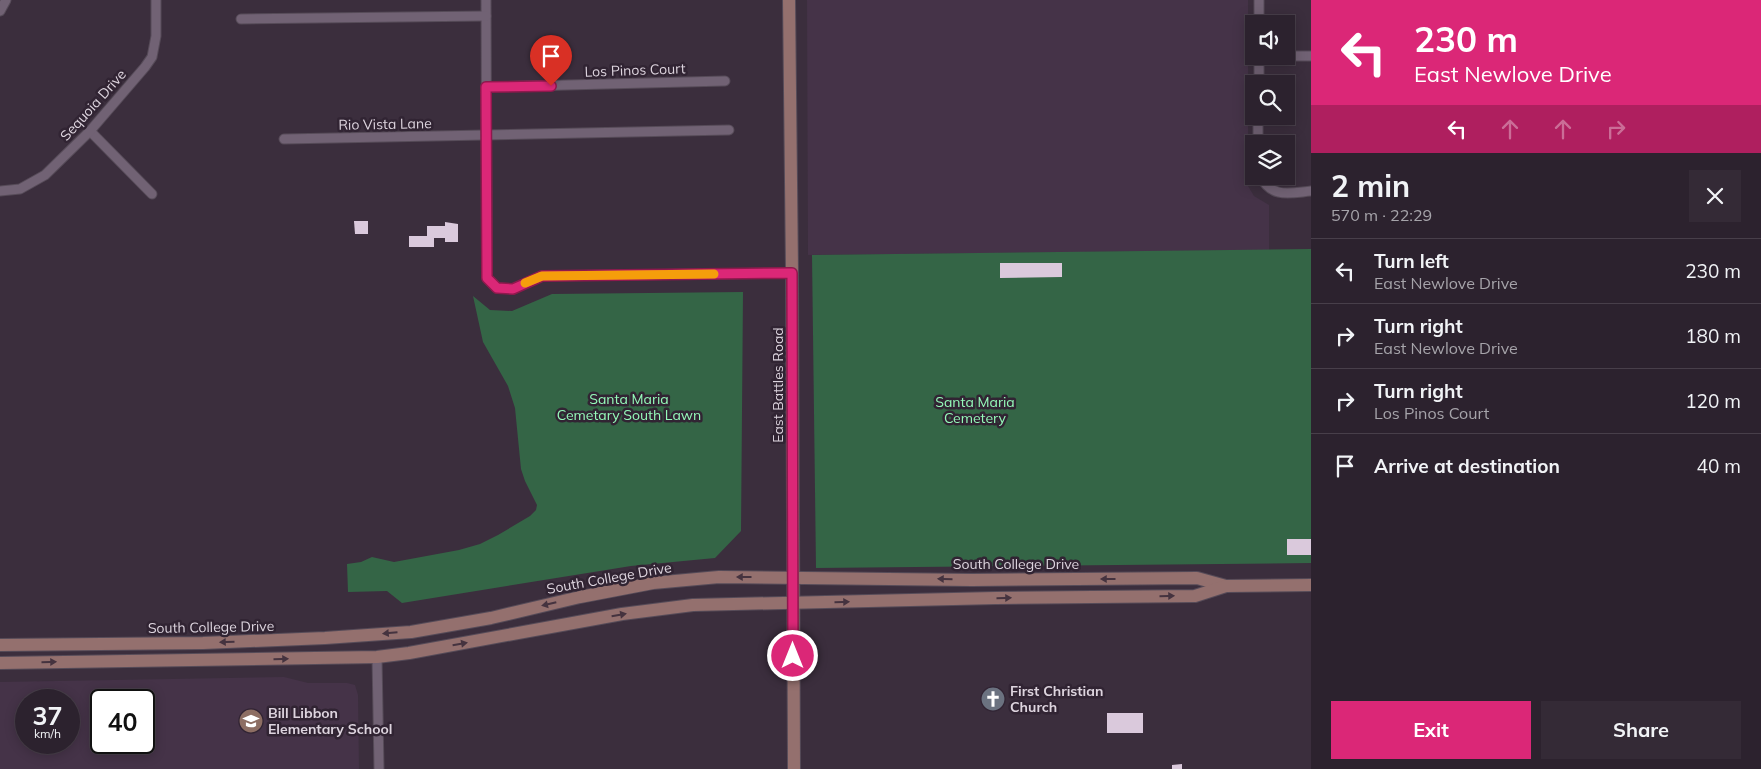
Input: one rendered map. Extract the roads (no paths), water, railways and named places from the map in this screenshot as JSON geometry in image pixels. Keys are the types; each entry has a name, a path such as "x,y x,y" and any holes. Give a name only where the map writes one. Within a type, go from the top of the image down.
{"street":[{"path":"0,11 6,0"},
{"name":"Sequoia Drive","path":"0,192 20,189 45,175 90,131 152,57 156,36 156,0"},
{"path":"486,0 487,278 497,288 513,289 542,276 792,273"},
{"name":"East Battles Road","path":"789,0 794,769"},
{"path":"1259,0 1259,15"},
{"path":"241,19 486,16"},
{"path":"1295,56 1311,56"},
{"name":"Los Pinos Court","path":"486,87 725,81"},
{"name":"Rio Vista Lane","path":"284,139 729,130"},
{"path":"90,131 152,194"},
{"path":"1266,185 1275,192 1311,191"},
{"name":"South College Drive","path":"0,645 203,643 403,632 491,618 580,597 653,583 719,577 972,580 1197,578 1226,586 1311,585"},
{"name":"South College Drive","path":"0,662 377,657 658,608 693,604 1195,596 1226,586"},
{"path":"377,657 379,769"}],"place":[{"name":"First Christian Church","path":"993,699"},
{"name":"Bill Libbon Elementary School","path":"251,721"}],"park label":[{"name":"Santa Maria Cemetary South Lawn","path":"629,408"},
{"name":"Santa Maria Cemetery","path":"975,410"}]}
